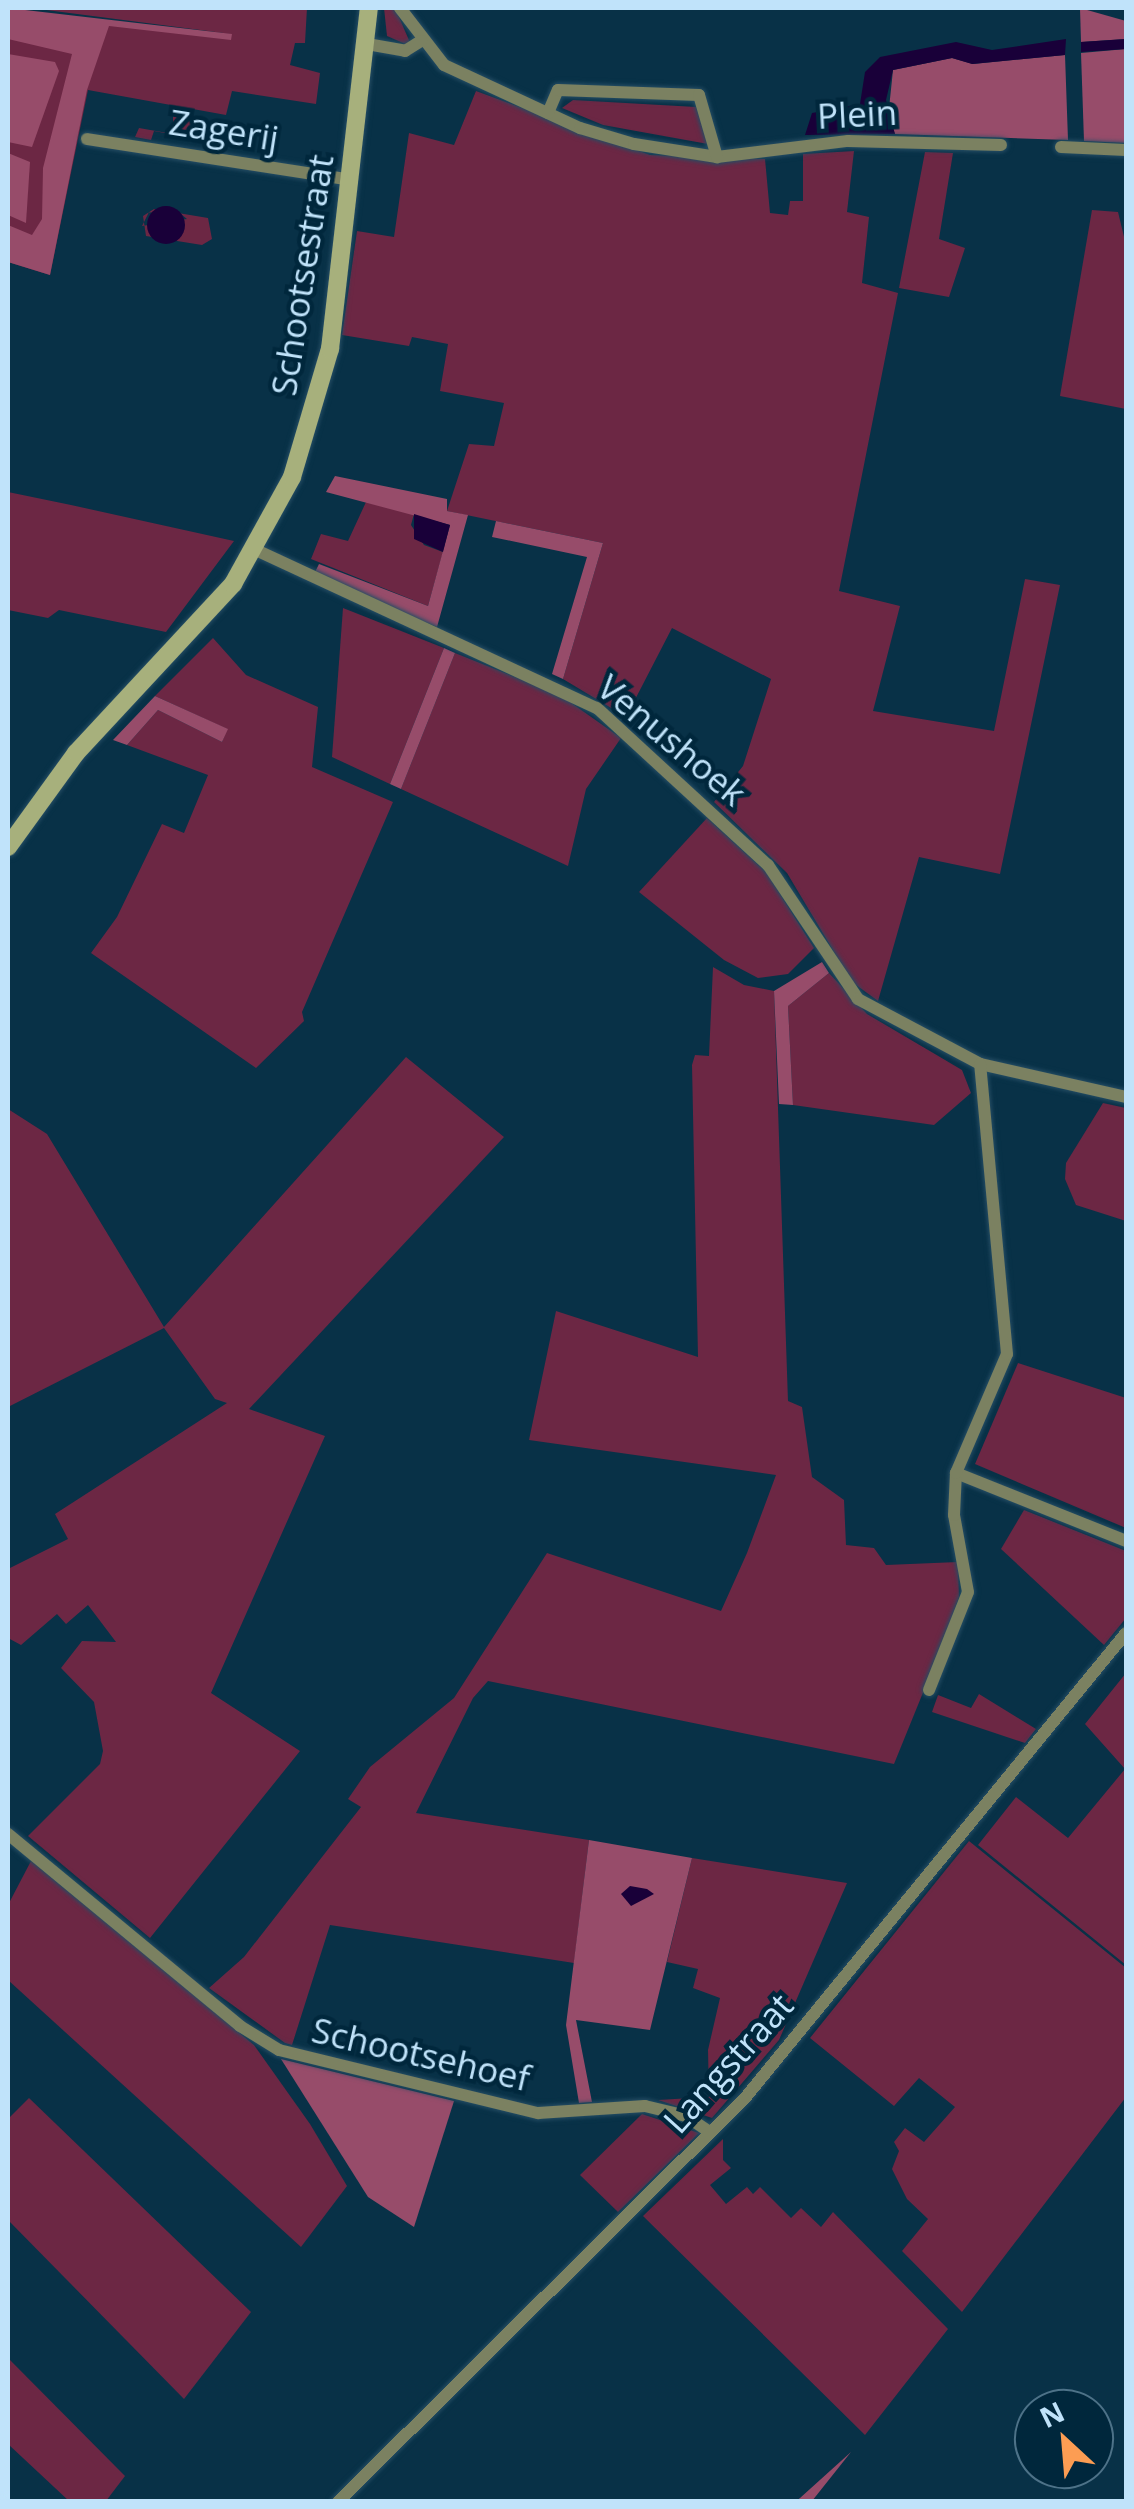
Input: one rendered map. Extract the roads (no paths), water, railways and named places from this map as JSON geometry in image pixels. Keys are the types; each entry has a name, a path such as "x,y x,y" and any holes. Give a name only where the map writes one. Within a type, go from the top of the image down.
{"main road":[{"name":"Schootsestraat","path":"8,847 76,753 207,616 256,550 315,412 330,349 372,8"}],"street":[{"name":"Plein","path":"400,8 421,42 444,65 548,113 634,144 717,157 848,141 1002,145"},
{"path":"367,37 405,52 421,42"},
{"path":"548,113 558,90 699,95 717,157"},
{"name":"Zagerij","path":"87,139 351,180"},
{"path":"1061,147 1126,150"},
{"name":"Venushoek","path":"256,550 597,708 768,864 858,999 980,1064 1126,1097"},
{"path":"929,1690 968,1592 954,1514 956,1473 1007,1354 980,1064"},
{"path":"956,1473 1126,1542"},
{"name":"Langstraat","path":"338,2502 746,2098 1126,1633"},
{"name":"Schootsehoef","path":"8,1834 240,2026 278,2050 538,2113 645,2106 686,2116 710,2132"}]}
